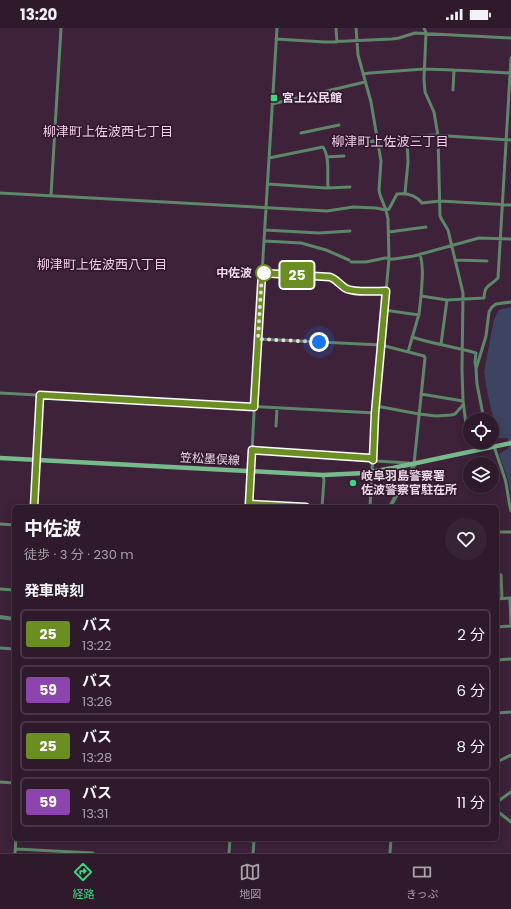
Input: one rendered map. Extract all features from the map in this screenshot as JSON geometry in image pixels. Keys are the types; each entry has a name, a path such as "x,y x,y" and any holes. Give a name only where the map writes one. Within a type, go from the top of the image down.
{"main road":[{"name":"笠松墨俣線","path":"499,445 511,443"},
{"name":"笠松墨俣線","path":"0,458 323,475 372,472 484,449"}],"street":[{"path":"51,196 61,28"},
{"path":"249,505 277,28"},
{"path":"336,28 337,42"},
{"path":"356,28 358,54 364,82 368,92 381,161 380,195 386,210 389,232 389,259 375,413 370,505"},
{"path":"424,28 426,33 424,69 426,92 434,112 438,136 440,216 448,230 464,299 462,349 464,413"},
{"path":"276,39 337,42 392,39 414,33 511,38"},
{"path":"422,296 447,300 484,298 486,287 498,278 511,58"},
{"path":"363,74 424,69 511,73"},
{"path":"454,70 454,90"},
{"path":"272,104 364,82"},
{"path":"301,134 339,125"},
{"path":"343,145 438,136 511,140"},
{"path":"405,193 408,162 407,138"},
{"path":"269,158 323,147 327,157 328,188"},
{"path":"327,157 344,156"},
{"path":"268,184 328,188 350,187"},
{"path":"0,193 327,211 353,207 386,210"},
{"path":"386,210 389,209 397,194 405,193 418,198 422,203 440,201 511,205"},
{"path":"389,232 426,227"},
{"path":"265,230 319,233 350,231"},
{"path":"264,241 301,243 326,250 350,261 366,262 420,254 478,238 511,239"},
{"path":"408,352 419,315 422,296 423,279 422,259 420,254"},
{"path":"456,260 487,261"},
{"path":"262,273 330,277 348,290 386,291"},
{"path":"441,344 447,300"},
{"path":"476,369 486,336 489,312 496,304 511,302"},
{"path":"384,310 419,315"},
{"path":"412,338 476,353 475,362 477,384 483,413"},
{"path":"258,339 381,346 424,356 414,464 391,505"},
{"path":"0,393 375,413"},
{"path":"421,394 463,403"},
{"path":"34,505 40,395"},
{"path":"376,406 419,414 451,416 455,414 463,403"},
{"path":"276,426 277,408"},
{"path":"494,449 505,481 511,511"},
{"path":"252,450 370,458 376,461 414,464"},
{"path":"393,468 402,473 404,476 404,482"},
{"path":"322,505 323,475"},
{"path":"0,524 12,525"},
{"path":"499,532 511,532"},
{"path":"499,574 501,575 502,599 510,598 511,626 499,627"},
{"path":"0,589 12,590"},
{"path":"0,617 12,619"},
{"path":"0,648 12,649"},
{"path":"499,660 511,659"},
{"path":"499,713 511,712"},
{"path":"499,761 511,755"},
{"path":"0,782 12,783"},
{"path":"499,801 511,792"},
{"path":"499,813 511,822"},
{"path":"16,841 15,851 93,853"},
{"path":"230,841 230,853"},
{"path":"253,853 254,841"},
{"path":"390,853 391,841"}],"shaded area":[{"path":"511,307 511,493 499,454 509,448 508,438 499,438 499,413 492,413 484,372 494,319 499,310"}],"bus line":[{"name":"25","path":"34,505 40,395 254,407 262,273 330,277 348,290 386,291 375,413 373,460 370,458 252,450 249,504 268,505"}],"place":[{"name":"宮上公民館","path":"274,98"},
{"name":"中佐波","path":"264,273"},
{"name":"岐阜羽島警察署 佐波警察官駐在所","path":"353,483"}],"district":[{"name":"柳津町上佐波西七丁目","path":"108,131"},
{"name":"柳津町上佐波三丁目","path":"390,141"},
{"name":"柳津町上佐波西八丁目","path":"102,264"}],"route":[{"path":"264,273 262,273 258,339 319,342"}]}
